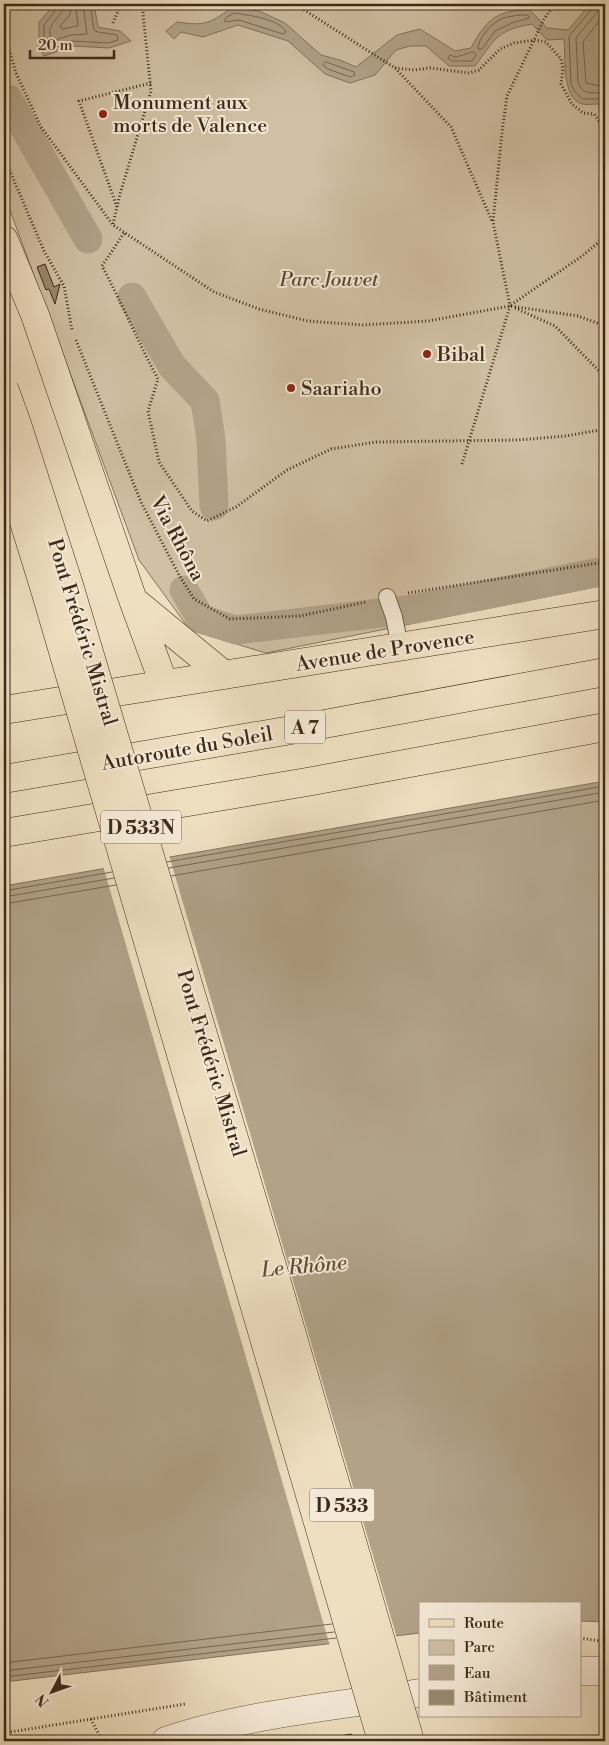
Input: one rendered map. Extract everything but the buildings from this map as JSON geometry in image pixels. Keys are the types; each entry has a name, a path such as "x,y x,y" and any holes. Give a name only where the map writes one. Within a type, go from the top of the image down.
{"main road":[{"path":"4,240 35,315 133,600 164,684"},
{"name":"Pont Frédéric Mistral","path":"4,388 69,585 273,1269 410,1741"},
{"name":"Pont Frédéric Mistral","path":"4,457 45,590 382,1741"},
{"path":"133,600 224,675"},
{"name":"Avenue de Provence","path":"4,710 605,614"},
{"name":"Autoroute du Soleil","path":"4,779 303,728 605,672"},
{"path":"4,833 307,782 605,727"}],"street":[{"path":"582,1672 605,1671"},
{"path":"166,1741 183,1735 255,1718 419,1693"}],"lane":[{"path":"387,597 394,617 400,647"}],"path":[{"path":"5,4 8,6 14,4"},
{"path":"113,23 121,4"},
{"path":"113,225 151,91 142,4"},
{"path":"294,4 395,68 451,126 493,222 510,306 462,464"},
{"path":"493,222 502,132 508,96 544,19 555,4"},
{"path":"4,33 16,73 41,127 113,225 214,292 259,309 308,321 362,325 428,321 510,306 578,316 605,326"},
{"path":"395,68 414,70 430,68 469,73 479,70 500,49 514,43 535,40 546,42 562,59 561,84 572,104 583,113 594,114 605,130"},
{"path":"117,208 79,101 150,83"},
{"name":"Via Rhôna","path":"4,157 44,251 64,286 72,329 141,502 179,575 194,599 230,619 300,616 387,597 605,562"},
{"path":"124,233 102,266 158,379 148,411 159,462 192,511 207,521 236,507 287,470 331,449 376,442 518,440 566,436 605,429"},
{"path":"510,306 582,256 605,237"},
{"path":"510,306 555,326 603,376 605,388"},
{"path":"582,1638 605,1642"},
{"path":"91,1719 102,1741"}],"green space":[{"name":"Parc Jouvet","path":"4,4 605,4 605,585 266,653 190,630 139,560 4,194"}],"water":[{"path":"55,4 94,4 98,27 120,31 131,41 109,48 73,46 44,56 39,46 39,22"},
{"path":"590,4 605,4 605,121 598,104 582,104 575,100 571,94 566,76 564,39 547,40 532,24 511,29 498,37 475,66 449,66 426,46 410,46 396,50 375,75 350,83 325,74 288,41 238,25 203,37 181,32 174,39 166,31 177,22 201,24 212,21 232,8 259,11 285,23 321,55 356,67 397,35 420,29 455,51 471,48 487,24 493,18 500,15 518,10 530,10 547,28 568,30"},
{"name":"Le Rhône","path":"605,781 605,1622 582,1621 582,1602 419,1602 419,1633 4,1682 4,886"}],"pier":[{"path":"169,855 397,1638 330,1646 103,866"}],"waterway":[{"path":"8,99 88,239"},
{"path":"132,297 172,366 205,401 211,439 214,506"},
{"path":"184,590 201,619 236,630 414,609 605,571"}],"place":[{"name":"Monument aux morts de Valence","path":"103,114"},
{"name":"Bibal","path":"427,354"},
{"name":"Saariaho","path":"291,388"}]}
